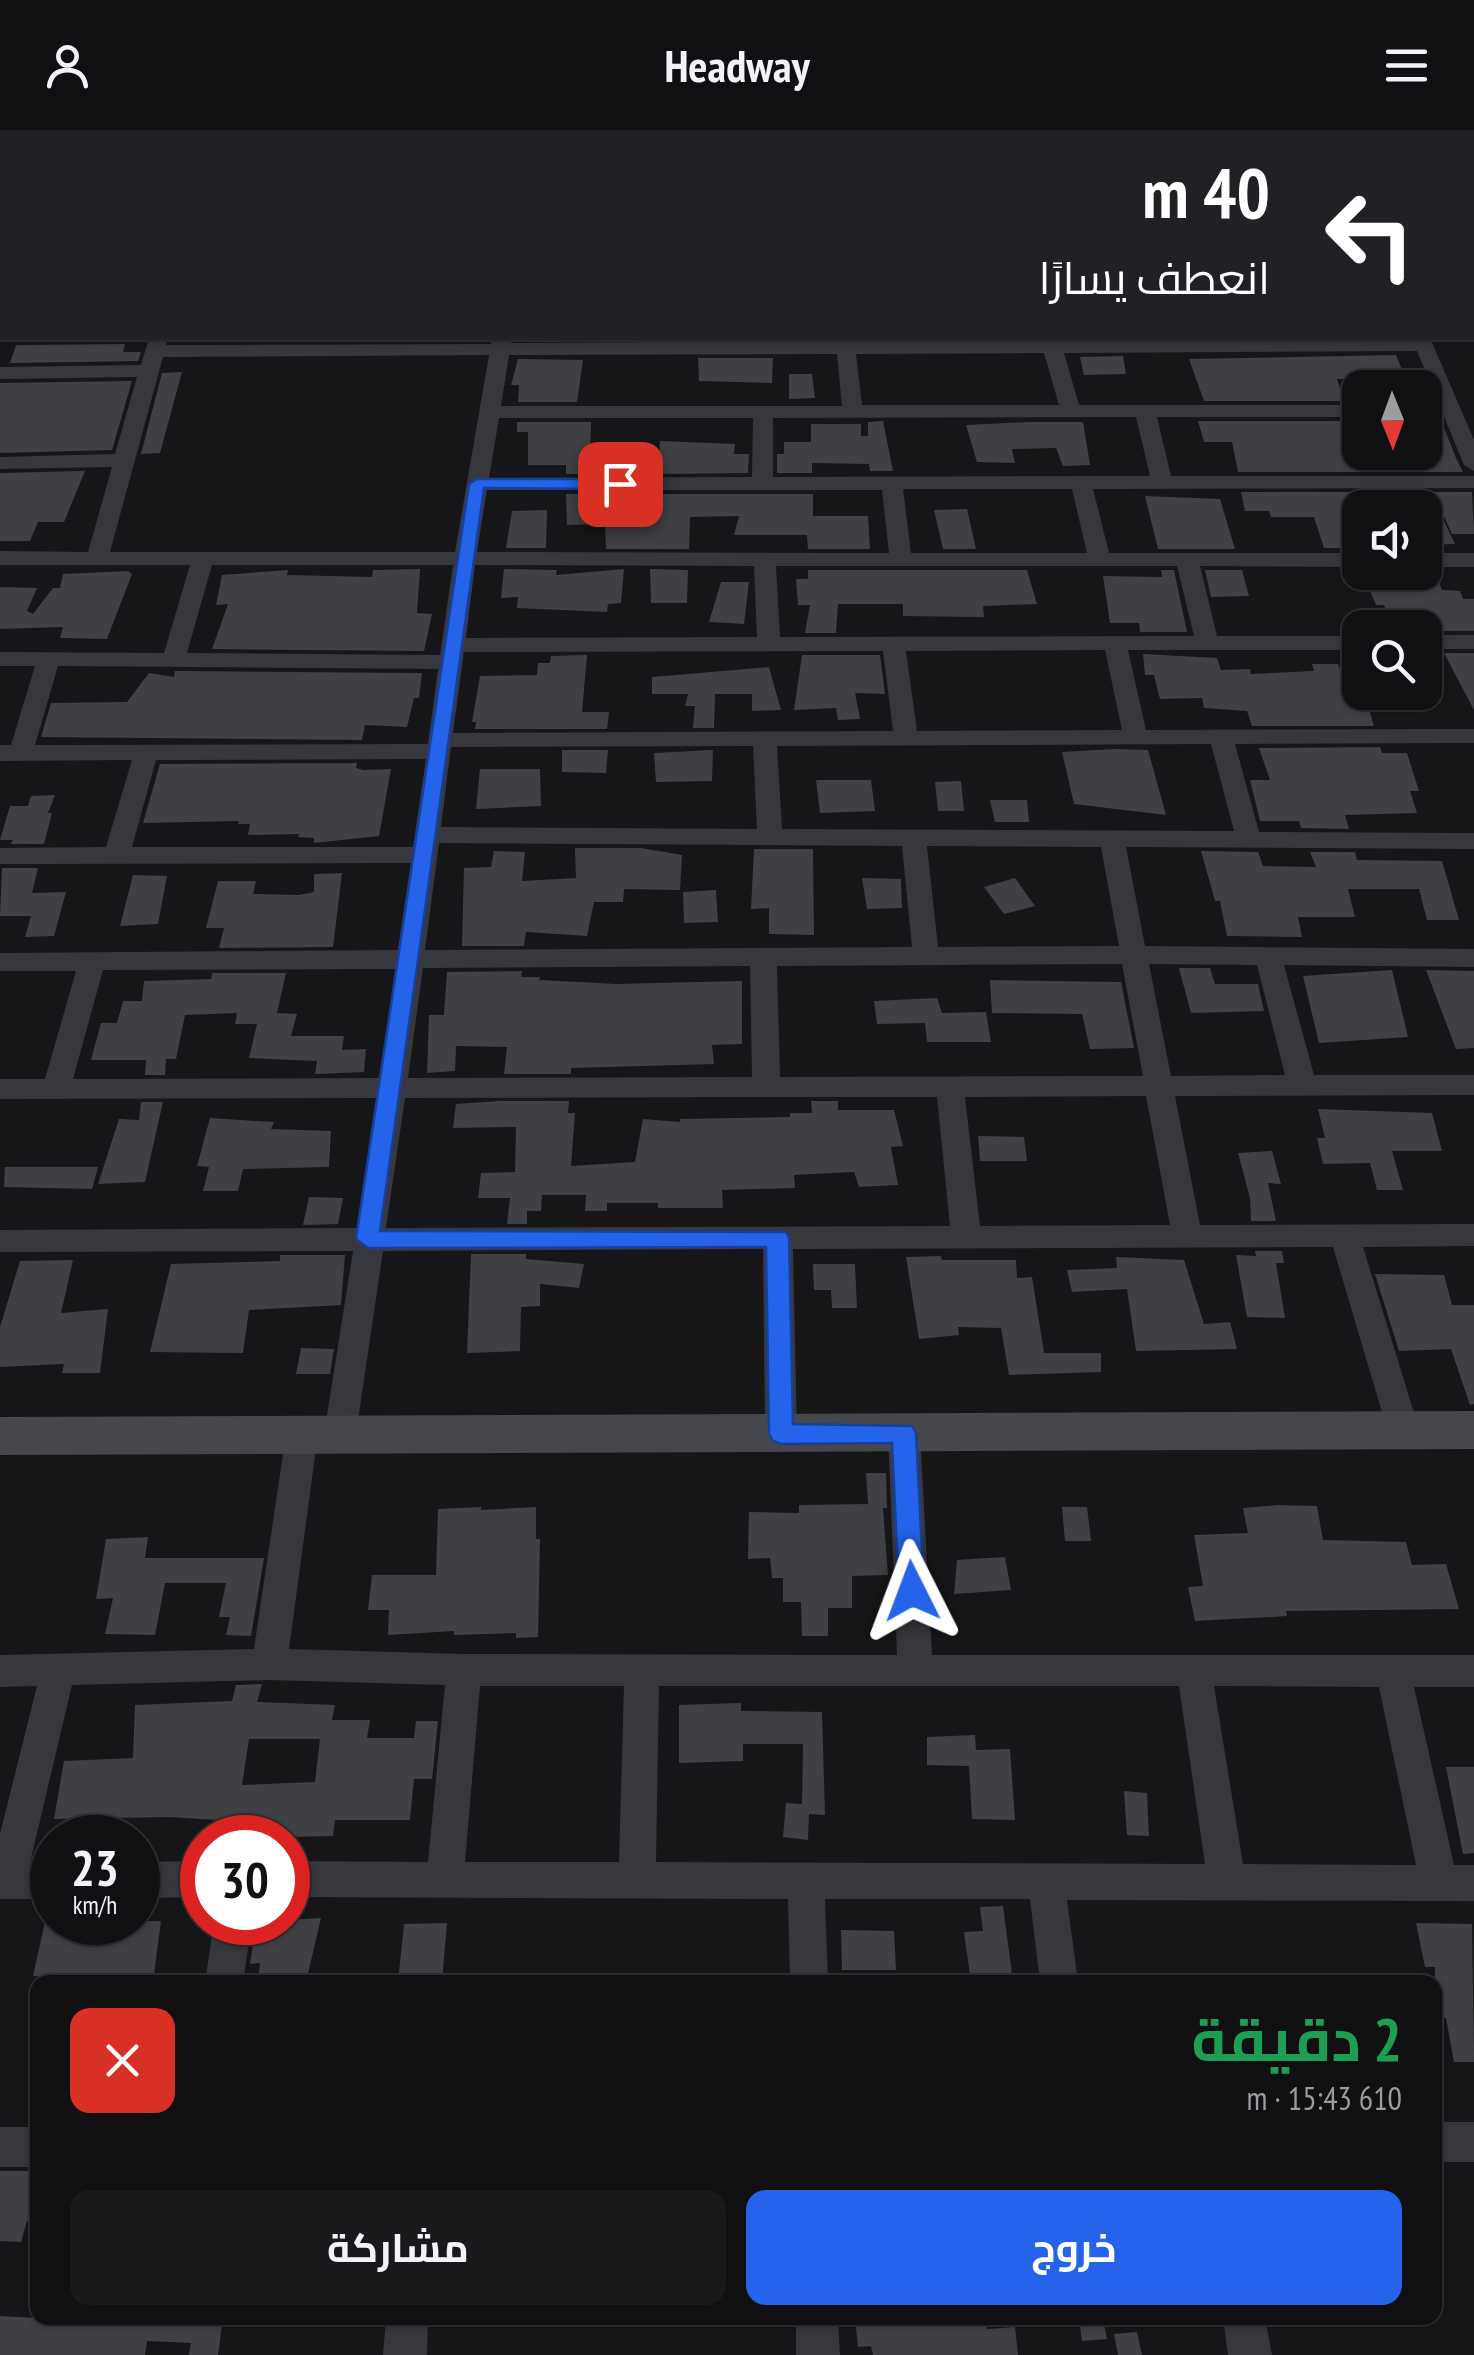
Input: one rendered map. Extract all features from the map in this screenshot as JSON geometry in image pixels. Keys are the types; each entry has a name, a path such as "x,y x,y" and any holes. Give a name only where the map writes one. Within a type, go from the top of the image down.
{"street":[{"path":"0,373 154,353 502,343 754,342 846,347 1126,341 1423,341 1474,465"},
{"path":"269,1664 368,1239 393,1087 465,558 502,343"},
{"path":"1052,345 1071,410"},
{"path":"846,347 853,412"},
{"path":"97,558 154,353"},
{"path":"489,412 1342,410"},
{"path":"1442,410 1451,410"},
{"path":"762,484 764,412"},
{"path":"1144,412 1162,483"},
{"path":"0,463 124,460"},
{"path":"477,484 1474,482"},
{"path":"892,483 902,559"},
{"path":"1082,483 1099,560"},
{"path":"0,558 1342,560"},
{"path":"174,658 204,558"},
{"path":"765,559 768,644"},
{"path":"1186,560 1207,644"},
{"path":"1442,560 1474,560"},
{"path":"0,659 768,644 1342,642"},
{"path":"1442,642 1474,642"},
{"path":"1115,643 1136,738"},
{"path":"894,644 906,739"},
{"path":"48,659 11,754 765,740 1474,736"},
{"path":"1221,738 1250,840"},
{"path":"765,740 770,837"},
{"path":"117,854 146,753"},
{"path":"0,856 770,837 1474,840"},
{"path":"914,838 926,957"},
{"path":"1112,840 1187,1236"},
{"path":"763,958 766,1087"},
{"path":"1269,958 1302,1086"},
{"path":"0,962 1474,958"},
{"path":"56,1089 92,961"},
{"path":"0,1089 1474,1085"},
{"path":"950,1087 966,1237"},
{"path":"2,1247 368,1239 1474,1235"},
{"path":"1345,1236 1403,1430"},
{"path":"778,1238 781,1434"},
{"path":"0,1436 1474,1430"},
{"path":"904,1433 916,1670"},
{"path":"0,1671 269,1664 464,1670 1474,1671"},
{"path":"445,1880 464,1670"},
{"path":"637,1881 642,1670"},
{"path":"310,1879 1457,1883 1393,1671"},
{"path":"30,1880 4,1881 58,1672"},
{"path":"1194,1672 1227,1883"},
{"path":"806,1880 809,1975"},
{"path":"1046,1881 1058,1975"},
{"path":"225,1975 229,1945"},
{"path":"1442,2142 1474,2142"},
{"path":"0,2147 30,2147"},
{"path":"405,2355 407,2325"},
{"path":"817,2325 818,2355"},
{"path":"1245,2325 1250,2355"}],"building":[{"path":"125,344 123,352 141,352 138,361 10,363 16,345"},
{"path":"1396,355 1402,370 1342,370 1342,379 1337,379 1342,401 1204,401 1189,359"},
{"path":"1123,356 1126,374 1084,375 1080,357"},
{"path":"698,358 773,358 772,383 699,381"},
{"path":"518,359 583,360 577,402 518,402 519,385 511,385"},
{"path":"182,372 160,453 141,454 162,373"},
{"path":"789,374 812,374 815,398 789,399"},
{"path":"132,381 112,450 0,453 0,383"},
{"path":"883,421 893,471 870,471 869,464 812,463 812,473 777,473 777,454 784,454 784,442 811,442 811,424 861,424 861,436 868,436 868,422"},
{"path":"1198,421 1342,421 1342,470 1372,472 1238,472 1232,442 1204,442"},
{"path":"517,422 591,422 590,474 566,474 566,465 528,465 528,432 517,432"},
{"path":"1083,422 1090,465 1063,466 1056,448 1012,449 1015,463 977,462 966,425"},
{"path":"1442,423 1463,472 1424,472 1442,470"},
{"path":"660,441 735,444 734,454 749,454 748,473 658,474"},
{"path":"85,471 64,522 38,522 30,541 0,541 0,473"},
{"path":"1241,492 1342,492 1342,548 1324,548 1314,517 1271,517 1269,511 1245,511"},
{"path":"1442,492 1472,492 1474,534 1452,534 1442,512"},
{"path":"566,494 813,494 813,516 868,516 870,549 808,549 807,535 734,535 739,516 690,517 689,549 606,549 605,524 567,525"},
{"path":"1145,496 1220,499 1235,549 1158,549"},
{"path":"967,509 976,549 943,549 934,510"},
{"path":"547,510 546,548 506,548 512,511"},
{"path":"1444,521 1455,544 1442,544"},
{"path":"420,569 417,613 432,614 424,651 212,649 228,604 216,605 222,575 288,570 287,575 372,577 373,570"},
{"path":"504,569 557,570 556,575 624,569 621,603 608,604 607,612 517,608 518,597 501,598"},
{"path":"650,569 688,570 687,603 651,603"},
{"path":"808,570 1027,570 1037,604 983,606 984,617 903,616 903,604 838,604 836,633 805,633 810,605 798,605 796,579 808,579"},
{"path":"1161,570 1174,570 1187,632 1140,632 1139,623 1110,623 1103,576 1162,577"},
{"path":"1205,570 1242,570 1249,596 1211,597"},
{"path":"63,574 132,574 107,639 60,638 63,627 0,629 0,587 37,588 27,611 33,614 53,588 60,588"},
{"path":"721,582 749,582 744,624 709,622"},
{"path":"1370,590 1460,591 1463,599 1474,599 1474,631 1442,631 1442,610 1386,610 1384,605 1376,605"},
{"path":"1444,653 1474,653 1474,710"},
{"path":"1143,654 1217,658 1221,670 1250,669 1251,674 1314,671 1312,664 1338,664 1342,674 1342,710 1369,710 1374,726 1252,726 1247,711 1204,708 1202,698 1160,699 1154,675 1145,675"},
{"path":"587,655 582,712 609,712 607,729 475,729 476,722 472,722 480,676 537,675 538,663 550,663 551,656"},
{"path":"802,655 880,655 885,694 855,693 860,719 838,720 836,708 794,710"},
{"path":"769,667 781,710 752,711 752,694 715,694 714,728 693,728 695,706 685,706 688,694 652,694 652,677"},
{"path":"175,671 422,673 419,698 414,698 407,727 365,725 362,740 41,737 51,703 127,702 149,673 174,677"},
{"path":"1380,747 1382,753 1407,753 1419,791 1410,791 1417,813 1345,815 1349,829 1301,828 1299,821 1260,821 1250,780 1270,780 1259,748"},
{"path":"562,750 608,750 606,773 562,772"},
{"path":"713,750 712,781 656,782 654,753"},
{"path":"1148,750 1166,815 1074,804 1062,752"},
{"path":"357,763 356,768 363,770 391,769 379,836 314,843 314,838 298,837 299,834 248,835 250,824 238,824 239,821 143,823 160,764"},
{"path":"480,769 540,769 541,806 476,809"},
{"path":"816,780 871,780 875,811 820,813"},
{"path":"961,781 964,811 938,811 935,782"},
{"path":"55,795 44,844 0,840 10,806 28,806 31,796"},
{"path":"990,800 1027,800 1029,822 995,822"},
{"path":"575,848 641,848 682,855 680,890 624,889 623,902 594,902 587,936 526,932 524,946 462,946 464,868 491,867 494,851 525,852 522,881 576,878"},
{"path":"754,849 813,849 814,935 769,934 769,908 751,909"},
{"path":"1201,851 1258,852 1263,866 1316,867 1310,852 1355,852 1357,860 1442,861 1459,920 1427,920 1419,889 1348,889 1355,917 1298,917 1302,937 1227,936 1220,901 1215,901"},
{"path":"2,868 38,868 32,893 66,892 54,936 25,937 31,916 0,916"},
{"path":"342,873 333,947 219,948 224,928 206,928 218,881 256,881 253,894 299,895 314,892 314,874"},
{"path":"133,875 167,876 158,924 120,926"},
{"path":"862,878 901,879 902,908 867,909"},
{"path":"1015,878 1035,906 1004,914 984,887"},
{"path":"716,890 718,922 684,923 683,892"},
{"path":"1179,968 1210,968 1215,984 1258,984 1264,1011 1191,1013"},
{"path":"1392,970 1408,1037 1319,1043 1303,976"},
{"path":"1426,970 1474,971 1474,1048 1456,1049"},
{"path":"522,971 521,977 540,977 539,980 616,984 742,981 742,1044 712,1045 714,1064 571,1068 571,1074 504,1074 507,1047 456,1046 455,1071 427,1073 429,1015 444,1015 447,972"},
{"path":"212,973 286,973 277,1013 297,1014 291,1036 344,1036 342,1050 366,1049 364,1072 315,1074 317,1061 249,1058 257,1024 235,1024 237,1013 185,1015 176,1059 166,1059 165,1075 145,1075 146,1060 91,1060 101,1023 117,1023 123,1001 142,1001 144,981 211,979"},
{"path":"990,980 1121,982 1134,1048 1090,1049 1082,1014 992,1013"},
{"path":"937,998 942,1013 986,1012 991,1042 927,1042 925,1023 877,1024 874,1001"},
{"path":"569,1101 568,1113 575,1113 571,1166 635,1162 643,1119 680,1122 790,1117 790,1113 812,1113 811,1101 838,1101 838,1110 894,1110 903,1146 891,1147 898,1185 859,1187 854,1172 794,1175 795,1188 722,1190 723,1208 607,1203 607,1211 585,1211 586,1195 542,1195 541,1211 527,1211 527,1224 507,1224 510,1198 478,1198 481,1173 515,1172 516,1127 453,1128 456,1104"},
{"path":"141,1102 163,1102 145,1182 98,1184 119,1119 139,1120"},
{"path":"1318,1109 1432,1113 1442,1151 1392,1151 1403,1190 1377,1190 1370,1163 1323,1164 1317,1138 1325,1138"},
{"path":"210,1118 274,1122 271,1129 331,1131 329,1167 243,1169 238,1191 203,1191 209,1167 197,1166"},
{"path":"978,1136 1024,1137 1027,1161 980,1161"},
{"path":"1272,1151 1281,1184 1268,1183 1276,1221 1251,1221 1250,1198 1238,1153"},
{"path":"5,1167 98,1167 92,1189 4,1187"},
{"path":"309,1197 343,1198 338,1224 303,1225"},
{"path":"1255,1251 1282,1251 1284,1263 1276,1263 1285,1318 1247,1317 1236,1255 1256,1256"},
{"path":"471,1254 526,1254 526,1259 584,1264 579,1288 540,1284 540,1306 521,1307 520,1351 467,1353"},
{"path":"280,1255 345,1255 341,1305 249,1310 243,1353 150,1352 171,1264 280,1261"},
{"path":"941,1256 942,1260 1016,1260 1017,1278 1032,1277 1044,1353 1101,1353 1101,1372 1009,1375 1001,1328 958,1327 959,1335 919,1339 906,1257"},
{"path":"1116,1257 1184,1260 1204,1324 1230,1322 1237,1349 1136,1351 1127,1289 1072,1292 1067,1270 1117,1268"},
{"path":"73,1260 61,1313 108,1309 100,1373 62,1373 64,1364 0,1367 0,1327 20,1261"},
{"path":"813,1264 855,1264 857,1308 832,1308 831,1290 814,1290"},
{"path":"1375,1274 1444,1275 1452,1305 1474,1305 1474,1404 1470,1405 1451,1349 1399,1351"},
{"path":"301,1348 334,1349 330,1374 296,1374"},
{"path":"866,1473 886,1473 887,1508 883,1508 888,1575 852,1576 852,1608 828,1608 828,1636 802,1636 801,1602 783,1602 783,1578 772,1578 770,1558 748,1559 749,1512 799,1513 799,1505 868,1504"},
{"path":"1317,1506 1323,1540 1406,1542 1412,1565 1446,1564 1459,1609 1286,1611 1287,1616 1195,1621 1188,1587 1203,1586 1194,1535 1248,1533 1243,1508"},
{"path":"536,1507 536,1539 540,1539 538,1637 516,1638 516,1633 454,1635 454,1631 388,1635 389,1610 368,1610 372,1575 436,1575 438,1509"},
{"path":"1062,1507 1087,1507 1091,1541 1065,1541"},
{"path":"148,1537 145,1558 264,1558 251,1636 226,1635 230,1617 219,1617 226,1583 165,1583 155,1635 105,1634 113,1598 96,1599 106,1539"},
{"path":"1005,1557 1011,1590 954,1594 957,1560"},
{"path":"262,1684 257,1702 335,1705 332,1720 370,1720 367,1738 414,1738 416,1721 438,1721 432,1779 414,1779 410,1820 335,1820 333,1836 310,1837 310,1815 55,1815 64,1761 133,1758 135,1705 232,1701 236,1685","holes":["249,1739 320,1739 315,1782 242,1785"]},
{"path":"741,1703 741,1711 822,1712 825,1815 809,1814 808,1840 783,1837 786,1803 802,1804 803,1744 743,1744 743,1761 679,1763 679,1705"},
{"path":"975,1735 976,1750 1010,1749 1015,1820 972,1819 969,1766 927,1765 927,1737"},
{"path":"1446,1767 1474,1767 1474,1853 1463,1854"},
{"path":"1124,1791 1147,1793 1149,1836 1127,1835"},
{"path":"1003,1906 1012,1975 970,1975 964,1932 983,1931 980,1907"},
{"path":"321,1918 308,1975 259,1975 260,1963 250,1964 253,1945 310,1945 310,1919"},
{"path":"447,1923 443,1975 399,1975 404,1924"},
{"path":"1416,1923 1472,1924 1474,2062 1454,2062 1446,2018 1442,2018 1442,1975 1435,1975 1435,1967 1425,1967"},
{"path":"841,1930 894,1931 896,1970 842,1970"},
{"path":"40,1945 158,1945 154,1975 33,1975"},
{"path":"0,2171 30,2171 30,2221 21,2242 0,2241"},
{"path":"0,2316 30,2318 30,2325 222,2325 218,2355 189,2355 191,2343 147,2341 145,2355 0,2355"},
{"path":"856,2325 987,2325 987,2329 1015,2327 1018,2355 873,2355 871,2346 858,2347"},
{"path":"1080,2325 1104,2325 1107,2339 1082,2341"},
{"path":"1137,2332 1142,2355 1118,2355 1114,2334"}],"route":[{"path":"620,484 477,484 393,1087 368,1239 778,1238 781,1434 904,1433 912,1591"}]}
